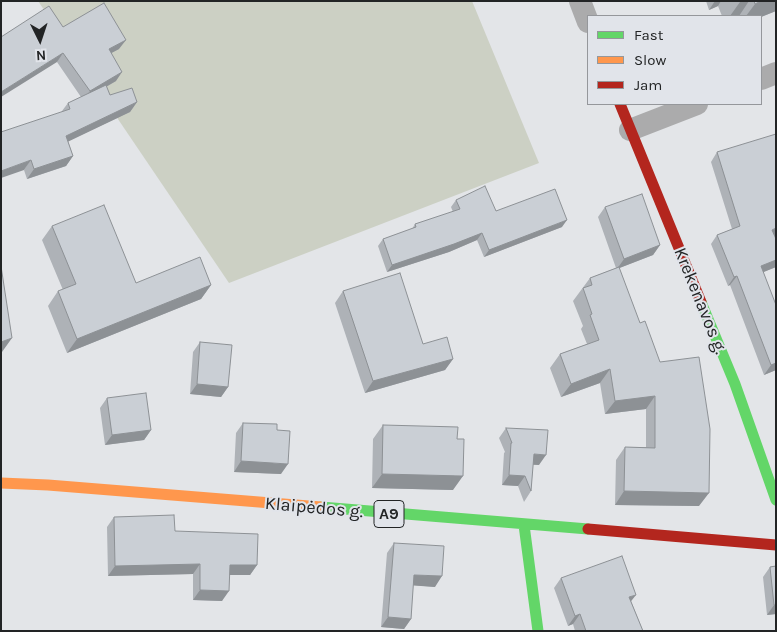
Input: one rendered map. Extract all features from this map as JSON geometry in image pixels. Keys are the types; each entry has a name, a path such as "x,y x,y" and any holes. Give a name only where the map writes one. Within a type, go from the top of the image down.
{"main road":[{"name":"Krekenavos g.","path":"620,105 735,384 776,500"},
{"name":"Klaipėdos g.","path":"1,483 58,486 776,545"},
{"path":"524,525 538,631"}],"street":[{"path":"580,1 587,19"},
{"path":"762,78 776,73"},
{"path":"630,130 694,105"}],"shaded area":[{"path":"38,1 472,1 539,163 229,283"}],"building":[{"path":"104,3 126,40 109,49 122,72 90,91 63,53 1,92 1,37 49,6 63,27"},
{"path":"106,85 110,95 132,88 137,102 66,136 73,156 34,169 31,160 1,171 1,132 70,109 68,103"},
{"path":"776,134 776,228 772,230 776,239 776,260 761,266 776,305 776,363 771,365 737,276 734,277 717,235 740,226 717,152"},
{"path":"485,186 496,211 555,189 567,220 489,250 482,233 392,265 383,239 416,227 415,224 460,209 456,200"},
{"path":"642,194 660,245 624,259 605,207"},
{"path":"104,205 136,283 200,257 211,285 77,339 58,291 76,284 52,226"},
{"path":"1,266 12,338 1,342"},
{"path":"619,267 640,323 645,321 660,362 699,357 710,429 709,493 624,491 625,447 655,448 655,396 615,401 610,369 571,384 560,354 599,340 583,288 592,285 590,278"},
{"path":"400,273 423,344 447,337 453,359 373,381 343,291"},
{"path":"200,342 232,345 228,387 197,384"},
{"path":"146,393 151,430 112,435 107,398"},
{"path":"243,423 277,424 277,430 290,431 288,464 241,461"},
{"path":"383,425 458,427 457,439 464,439 463,476 382,474"},
{"path":"506,428 548,430 546,455 534,454 531,491 525,476 509,475 512,443"},
{"path":"174,515 175,531 258,534 257,565 230,565 229,591 200,590 200,564 115,566 114,517"},
{"path":"394,543 444,546 442,576 414,575 411,619 388,617"},
{"path":"622,556 636,595 629,597 643,631 586,631 580,614 575,616 561,578"},
{"path":"776,566 776,605 774,605 770,567"}],"traffic: fast":[{"path":"701,302 735,384 776,500"},
{"path":"321,507 588,529"},
{"path":"524,525 538,631"}],"traffic: slow":[{"path":"1,483 48,485 321,507"}],"traffic: jam":[{"path":"620,105 701,302"},
{"path":"588,529 776,545"}]}
